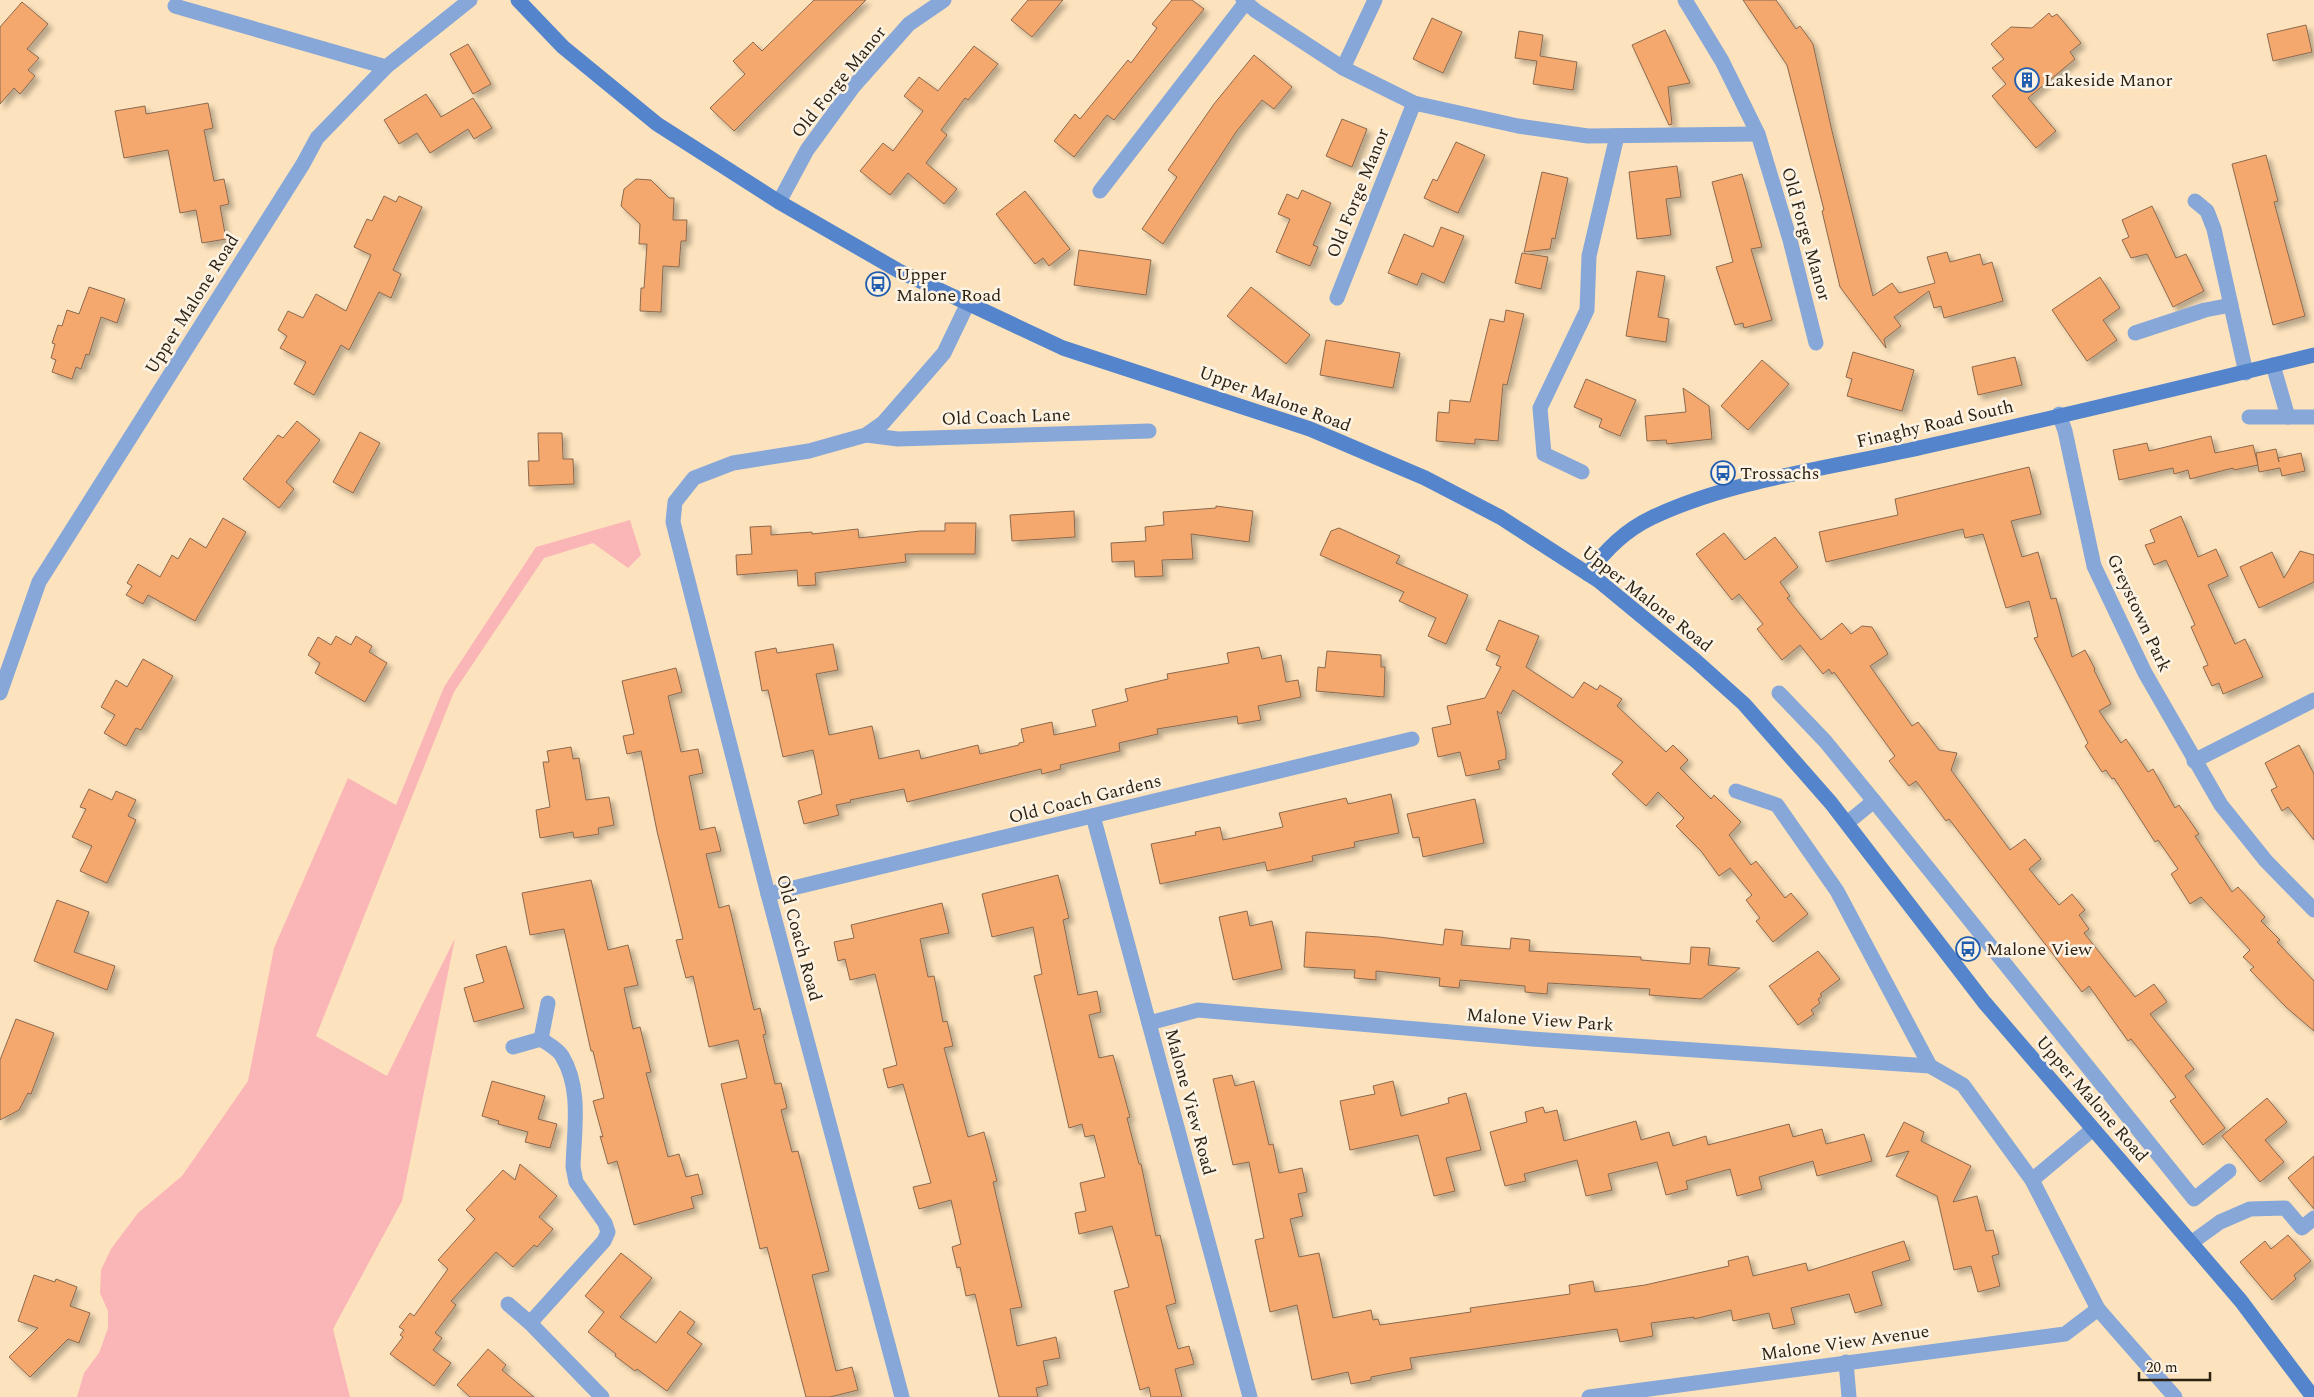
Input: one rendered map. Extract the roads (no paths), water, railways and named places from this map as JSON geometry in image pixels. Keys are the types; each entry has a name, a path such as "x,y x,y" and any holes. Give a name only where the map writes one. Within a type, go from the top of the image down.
{"main road":[{"name":"Upper Malone Road","path":"518,0 563,47 657,124 779,202 899,271 1063,348 1310,429 1425,478 1500,517 1588,574 1696,660 1744,704 1846,823 1984,1002 2241,1301 2313,1397"},
{"name":"Finaghy Road South","path":"1588,574 1602,555 1620,537 1649,519 1701,498 1765,481 1924,447 2314,355"}],"street":[{"name":"Upper Malone Road","path":"0,693 3,673 39,582 303,164 317,138 386,67 470,0"},
{"name":"Old Forge Manor","path":"779,202 807,150 853,87 909,24 944,0"},
{"path":"1343,68 1375,0"},
{"name":"Old Forge Manor","path":"1685,0 1722,61 1758,134 1790,240 1816,344"},
{"path":"1100,191 1245,1 1343,68 1414,103 1518,126 1588,136 1758,134"},
{"path":"175,6 386,67"},
{"name":"Old Forge Manor","path":"1337,298 1414,103"},
{"path":"1582,472 1544,454 1540,408 1587,310 1589,256 1617,136"},
{"path":"2195,201 2207,211 2214,229 2246,372"},
{"name":"Old Coach Lane","path":"685,490 694,478 733,463 809,451 866,435 883,423 944,353 968,303"},
{"path":"2135,333 2205,310 2231,305"},
{"path":"2273,365 2288,417"},
{"name":"Greystown Park","path":"2059,414 2065,431 2094,566 2145,673 2220,805 2266,861 2314,910"},
{"path":"2250,417 2314,417"},
{"name":"Old Coach Lane","path":"866,435 898,438 1149,431"},
{"name":"Old Coach Road","path":"685,490 675,502 674,522 768,894 902,1397"},
{"name":"Upper Malone Road","path":"1779,693 1825,741 2194,1199 2229,1171"},
{"path":"2194,761 2314,700"},
{"name":"Old Coach Gardens","path":"768,894 1412,739"},
{"path":"1736,791 1777,805 1837,891 1930,1066"},
{"path":"1846,823 1874,801"},
{"name":"Malone View Road","path":"1093,816 1250,1397"},
{"path":"541,1038 548,1003"},
{"name":"Malone View Park","path":"1150,1023 1198,1010 1532,1039 1930,1066 1963,1085 2032,1180 2098,1309 2175,1397"},
{"path":"513,1047 541,1038"},
{"path":"530,1323 604,1241 608,1232 606,1223 576,1182 572,1167 576,1100 571,1078 561,1055 541,1038"},
{"path":"2032,1180 2093,1129"},
{"path":"2191,1243 2220,1222 2250,1209 2284,1208 2302,1228 2314,1218"},
{"path":"508,1304 530,1323 602,1397"},
{"name":"Malone View Avenue","path":"1589,1397 2065,1334 2098,1309"},
{"path":"1846,1362 1849,1397"}],"place":[{"name":"Lakeside Manor","path":"2027,80"},
{"name":"Upper Malone Road","path":"878,284"},
{"name":"Trossachs","path":"1723,473"},
{"name":"Malone View","path":"1968,949"}]}
